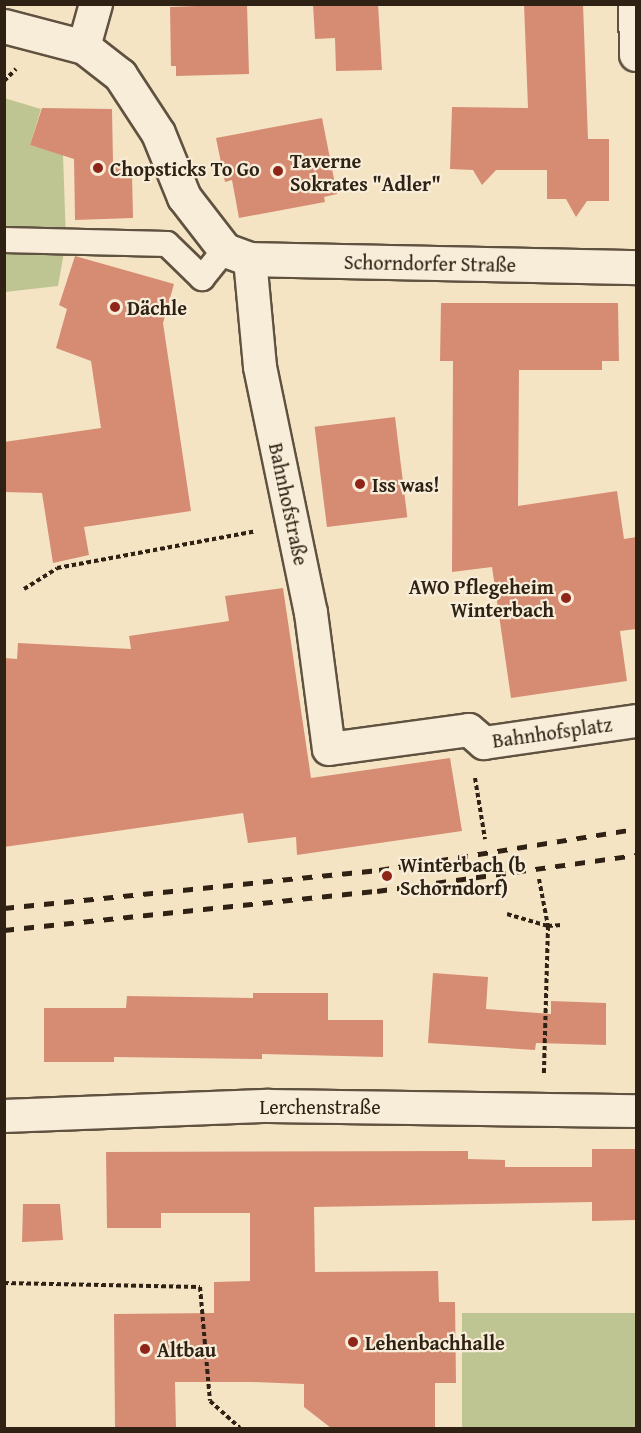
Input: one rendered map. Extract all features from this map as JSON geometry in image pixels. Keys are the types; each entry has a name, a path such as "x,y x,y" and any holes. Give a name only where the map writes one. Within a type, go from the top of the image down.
{"street":[{"path":"84,47 96,4"},
{"path":"635,4 636,55"},
{"path":"4,26 84,47 111,66 141,101 184,197 238,254 202,278 167,244 4,240"},
{"name":"Schorndorfer Straße","path":"238,254 636,267"},
{"name":"Bahnhofstraße","path":"238,254 294,524 329,749"},
{"name":"Bahnhofsplatz","path":"329,749 469,730 484,743 636,721"},
{"name":"Lerchenstraße","path":"4,1116 269,1106 544,1106 636,1111"}],"path":[{"path":"24,590 57,568 294,524"},
{"path":"476,786 484,839"},
{"path":"539,879 548,926 544,1106"},
{"path":"507,914 548,926 562,925"},
{"path":"4,1283 200,1287 210,1401 240,1428"}],"green space":[{"path":"4,98 41,109 30,145 63,155 66,241 58,286 5,292"},
{"path":"462,1313 636,1313 636,1428 462,1428"}],"building":[{"path":"247,4 249,74 176,76 176,66 171,66 170,7"},
{"path":"313,4 378,4 382,70 336,71 335,38 315,39"},
{"path":"524,4 583,4 588,139 609,139 609,201 587,201 576,217 566,199 547,199 547,170 496,170 482,185 473,170 450,169 452,107 528,108"},
{"name":"Chopsticks To Go","path":"42,108 112,109 113,162 132,173 133,218 75,220 74,159 30,145"},
{"name":"Taverne Sokrates \"Adler\"","path":"322,118 337,194 324,197 325,202 239,218 232,180 225,182 216,138"},
{"path":"75,256 174,284 163,323 191,511 84,527 89,555 53,563 42,493 4,492 4,442 101,428 91,361 56,348 67,309 59,305"},
{"path":"441,303 618,303 619,361 602,361 602,370 519,370 518,506 617,491 624,539 636,537 636,629 620,631 627,681 511,698 492,567 452,572 453,361 440,361"},
{"path":"395,417 407,517 327,527 315,427"},
{"path":"283,588 311,778 450,758 462,831 297,855 296,837 248,843 243,813 4,847 4,658 17,659 18,643 131,649 129,636 229,621 225,596"},
{"path":"433,973 488,977 486,1009 551,1014 551,1001 606,1003 606,1045 536,1043 535,1050 428,1043"},
{"path":"253,993 328,993 328,1020 383,1020 383,1057 262,1054 262,1059 114,1057 114,1062 44,1062 44,1008 126,1008 127,996 253,998"},
{"path":"592,1149 636,1149 636,1220 592,1221 592,1202 314,1207 315,1272 438,1271 439,1302 455,1302 456,1383 435,1383 435,1428 331,1428 304,1407 304,1384 175,1382 176,1428 115,1428 114,1314 214,1313 214,1282 250,1281 250,1213 161,1213 161,1228 107,1228 106,1152 468,1151 468,1159 505,1160 505,1167 592,1167"},
{"path":"23,1204 60,1204 63,1240 22,1242"}],"railway":[{"path":"4,908 379,870 636,829"},
{"path":"4,930 377,891 636,855"}],"place":[{"name":"Chopsticks To Go","path":"98,168"},
{"name":"Taverne Sokrates \"Adler\"","path":"278,171"},
{"name":"Dächle","path":"115,307"},
{"name":"Iss was!","path":"360,484"},
{"name":"AWO Pflegeheim Winterbach","path":"566,598"},
{"name":"Winterbach (b Schorndorf)","path":"387,876"},
{"name":"Lehenbachhalle","path":"353,1342"},
{"name":"Altbau","path":"145,1349"}]}
